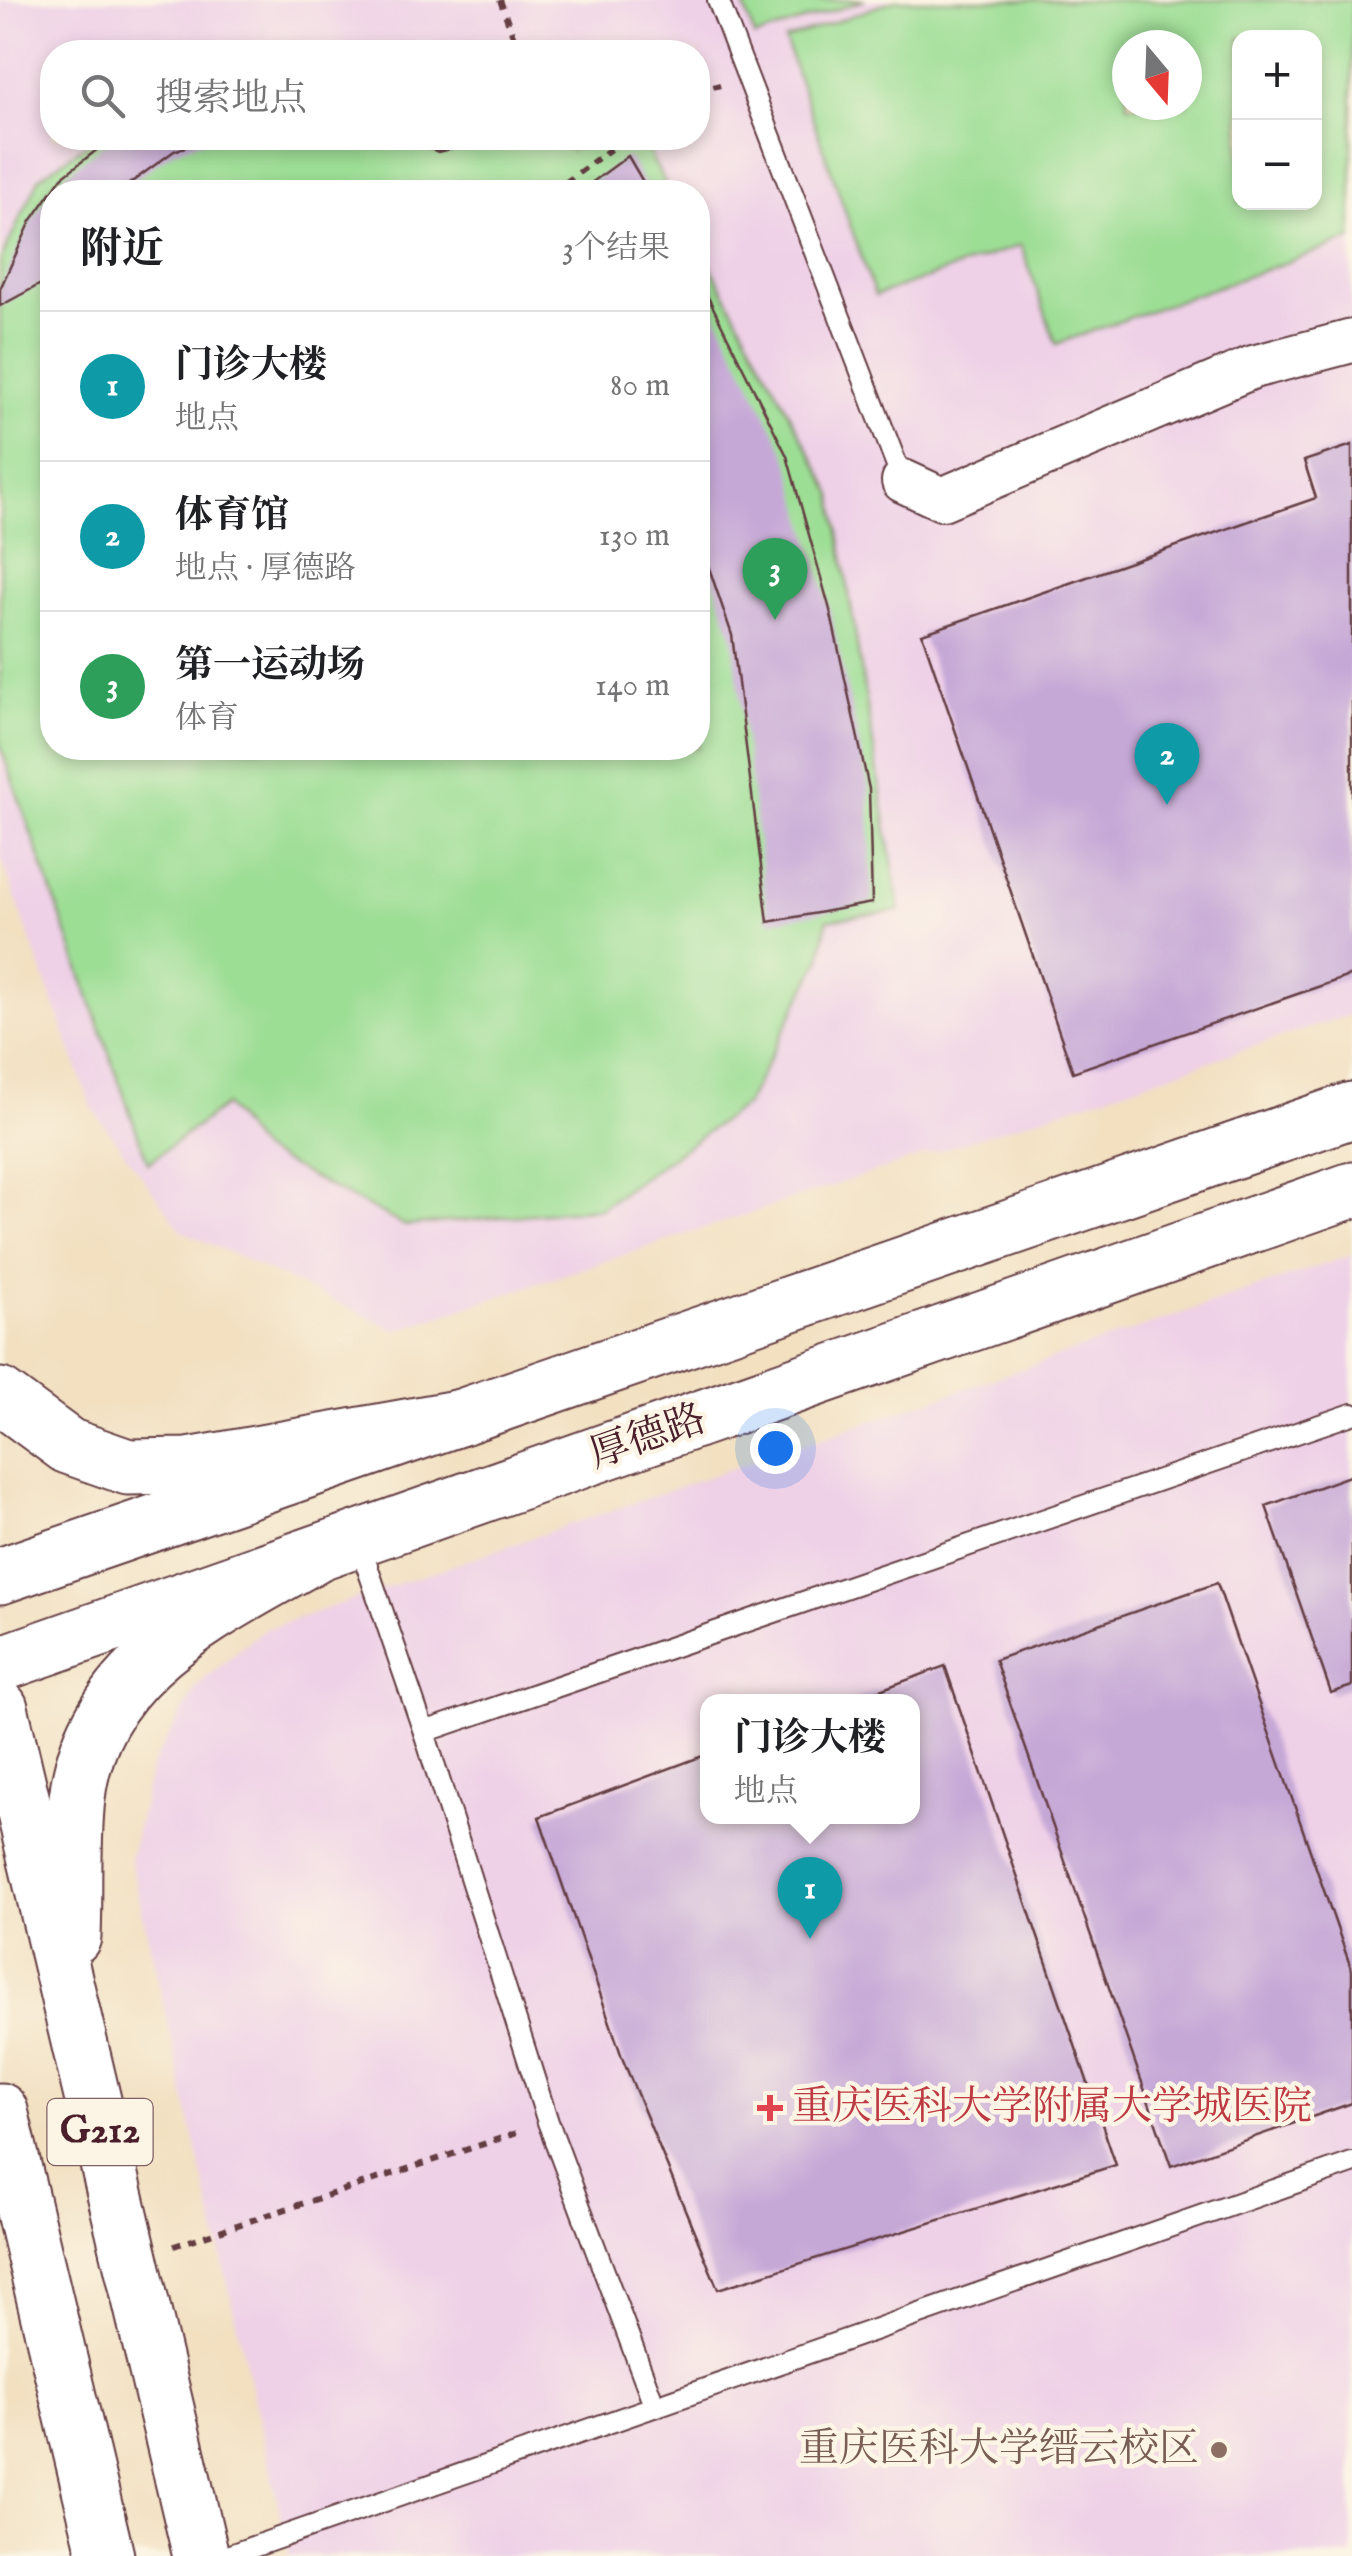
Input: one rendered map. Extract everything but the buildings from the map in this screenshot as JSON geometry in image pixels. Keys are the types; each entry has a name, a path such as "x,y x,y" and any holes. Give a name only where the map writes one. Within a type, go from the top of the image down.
{"main road":[{"name":"厚德路","path":"0,1576 1352,1110"},
{"name":"厚德路","path":"0,1664 1352,1190"},
{"path":"0,1396 68,1446 128,1466 188,1466 462,1417"},
{"path":"72,2010 78,1795 96,1732 131,1674 184,1632 336,1548"},
{"name":"G212","path":"0,1708 200,2556"},
{"name":"G212","path":"0,2110 106,2556"}],"street":[{"path":"903,481 942,499 1253,366 1352,340"}],"lane":[{"path":"718,0 903,481"},
{"path":"424,1732 1352,1414"},
{"path":"336,1548 424,1732 548,2122 655,2406"},
{"path":"226,2556 1352,2163"}],"path":[{"path":"500,0 515,40"},
{"path":"570,180 608,150"},
{"path":"130,2260 548,2122"}],"shaded area":[{"path":"0,0 1352,0 1352,1014 397,1330 182,1231 92,1108 0,855"},
{"name":"重庆医科大学附属大学城医院","path":"1352,1255 1352,2556 290,2556 130,1858 151,1767 197,1686 261,1631"}],"green space":[{"path":"742,0 865,0 755,37"},
{"path":"895,0 1352,0 1352,239 1056,344 1021,245 875,296 785,40"},
{"path":"78,150 647,150 664,180 40,180 40,760 710,760 710,265 833,495 900,911 827,920 821,958 746,1104 600,1208 405,1226 260,1150 225,1105 148,1163 0,745 0,261 40,177"}],"place":[{"name":"第一运动场","path":"775,620"},
{"name":"体育馆","path":"1167,805"},
{"name":"门诊大楼","path":"810,1939"},
{"name":"重庆医科大学附属大学城医院","path":"770,2108"},
{"name":"重庆医科大学缙云校区","path":"1219,2450"}]}
